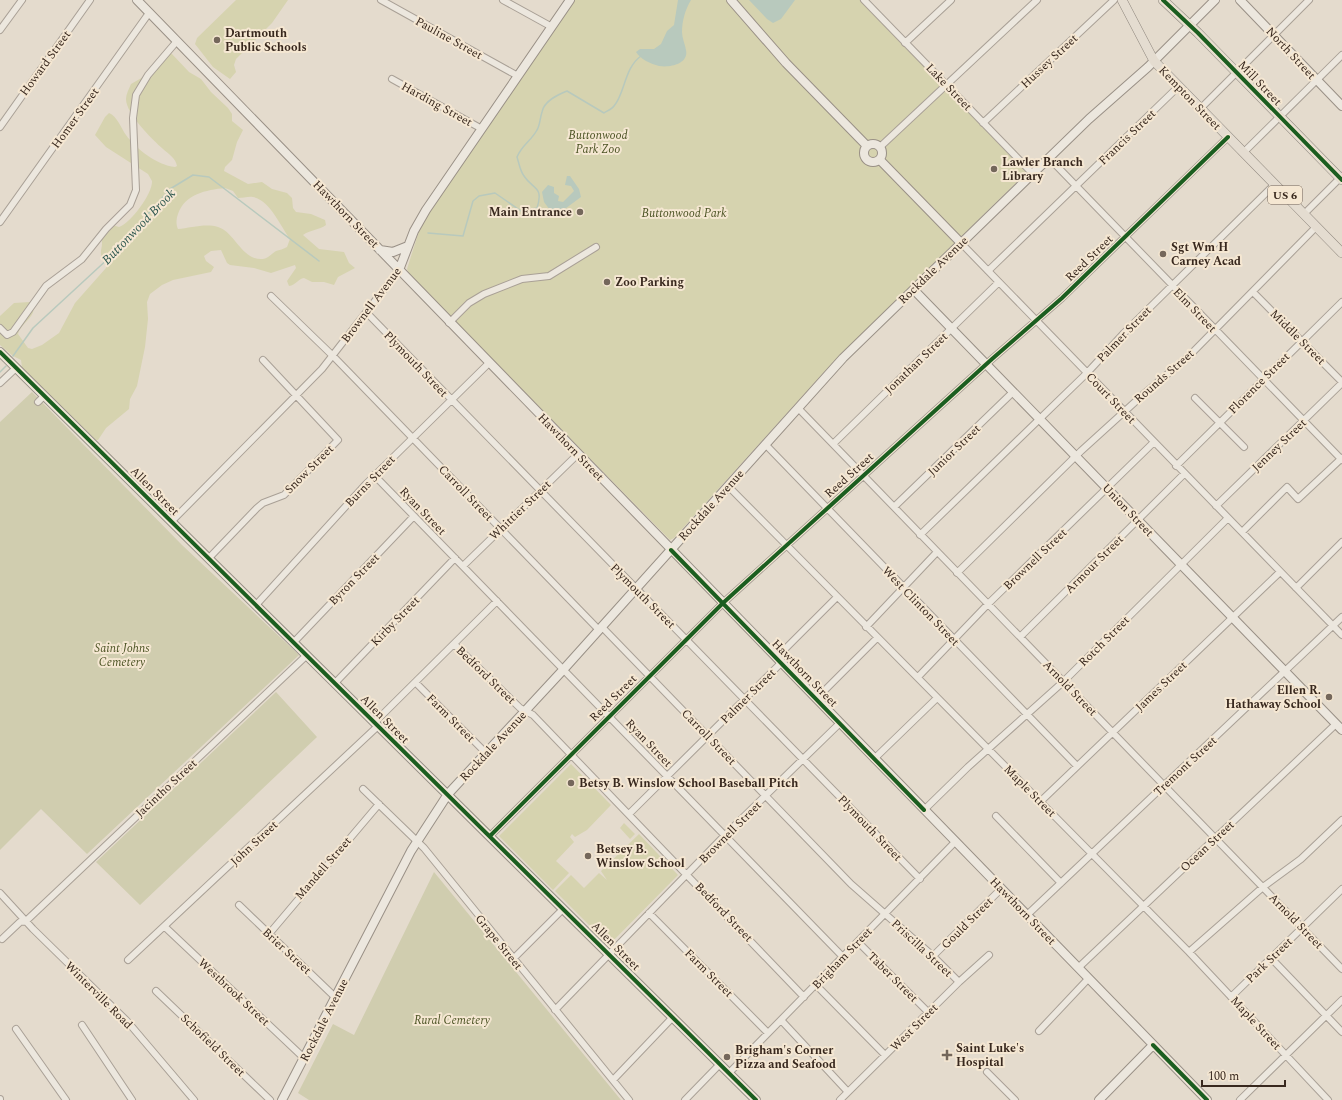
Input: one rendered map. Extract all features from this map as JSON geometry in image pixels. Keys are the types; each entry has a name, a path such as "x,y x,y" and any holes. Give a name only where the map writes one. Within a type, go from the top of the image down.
{"main road":[{"name":"Hawthorn Street","path":"136,0 1207,1100"},
{"name":"Brownell Avenue","path":"399,270 408,246 426,210 570,0"},
{"path":"731,0 786,63 867,146"},
{"name":"Kempton Street","path":"1122,0 1154,61 1342,253"},
{"name":"Mill Street","path":"1163,0 1341,178"},
{"name":"Rockdale Avenue","path":"282,1100 417,841 448,794 563,670 843,358 1049,158 1154,61 1215,0"},
{"name":"North Street","path":"1240,0 1342,106"},
{"path":"874,144 880,147 882,153 880,160 875,163 867,161 864,154 867,146 874,144"},
{"name":"Court Street","path":"880,160 961,243"},
{"path":"380,250 393,252 408,246"},
{"name":"Union Street","path":"914,290 1339,727"},
{"name":"Allen Street","path":"0,352 673,1017 753,1099"},
{"path":"1103,1099 1153,1045"}],"street":[{"path":"0,30 22,0"},
{"name":"Howard Street","path":"0,127 90,0"},
{"name":"Pauline Street","path":"381,0 518,76"},
{"path":"503,0 552,27"},
{"name":"Lake Street","path":"864,0 1033,174"},
{"path":"906,42 951,0"},
{"path":"880,147 1037,0"},
{"name":"Hussey Street","path":"983,122 1114,0"},
{"path":"1200,109 1309,0"},
{"name":"Homer Street","path":"0,222 149,13"},
{"path":"0,328 7,335 12,332 46,286 82,259 106,229 130,205 136,190 133,118 136,96 148,74 177,41"},
{"path":"1244,152 1342,55"},
{"name":"Harding Street","path":"392,79 482,129"},
{"name":"Francis Street","path":"988,271 1178,87"},
{"name":"Reed Street","path":"490,836 723,603 1037,321 1186,180 1228,137"},
{"name":"Elm Street","path":"1049,158 1303,421 1342,459"},
{"path":"1304,214 1341,178"},
{"name":"Palmer Street","path":"920,534 1087,373 1172,285 1275,184"},
{"name":"Rounds Street","path":"957,573 1075,456 1124,411 1188,357 1316,227"},
{"name":"Court Street","path":"961,243 1124,411 1153,443 1242,532 1342,636"},
{"path":"449,322 465,307 484,294 522,278 549,276 596,247"},
{"name":"Brownell Avenue","path":"172,521 297,395 333,356 399,270"},
{"name":"Jonathan Street","path":"833,444 999,282"},
{"name":"Middle Street","path":"1253,292 1342,383"},
{"name":"Carroll Street","path":"271,296 333,356 501,529 650,676 851,884 885,914"},
{"name":"Florence Street","path":"1176,466 1342,302"},
{"name":"Plymouth Street","path":"367,313 540,492 920,879"},
{"path":"263,360 297,395"},
{"name":"Burns Street","path":"256,605 374,476 489,363"},
{"path":"0,383 16,368"},
{"name":"Jenney Street","path":"1216,506 1342,383"},
{"name":"Junior Street","path":"894,507 1013,392"},
{"name":"Snow Street","path":"209,558 257,508 263,503 284,495 338,440 297,395"},
{"path":"38,402 44,396"},
{"path":"1195,398 1244,446"},
{"name":"Arnold Street","path":"798,408 1342,969"},
{"name":"Brownell Street","path":"918,677 988,604 1153,443"},
{"name":"West Clinton Street","path":"766,444 954,641 1077,766"},
{"name":"Whittier Street","path":"463,566 578,454"},
{"path":"1242,532 1287,487 1298,499 1342,459"},
{"name":"Armour Street","path":"1020,637 1184,474"},
{"name":"Ryan Street","path":"374,476 843,957"},
{"name":"Maple Street","path":"728,486 788,544 877,638 918,677 937,698 1041,801 1189,952 1326,1099"},
{"name":"Byron Street","path":"294,642 414,516"},
{"name":"Rotch Street","path":"924,810 1026,714 1063,682 1228,518"},
{"path":"1296,588 1342,542"},
{"path":"866,626 937,552"},
{"name":"Kirby Street","path":"335,683 455,558"},
{"name":"James Street","path":"1041,801 1280,572"},
{"name":"Palmer Street","path":"629,814 744,700 778,660 837,596"},
{"name":"John Street","path":"128,960 165,927 377,724 497,601"},
{"name":"Tremont Street","path":"1027,915 1342,617"},
{"path":"816,699 877,638"},
{"name":"Bedford Street","path":"454,644 520,708 533,715 688,874 804,997"},
{"name":"Jacintho Street","path":"2,939 20,922 26,921 307,655"},
{"name":"Farm Street","path":"416,683 486,753"},
{"path":"874,759 937,698"},
{"name":"Brownell Street","path":"555,1010 725,835 767,796 840,723"},
{"name":"Ocean Street","path":"1078,968 1215,838 1339,727"},
{"name":"Grape Street","path":"363,789 417,841 629,1100"},
{"name":"Mandell Street","path":"269,934 379,804"},
{"path":"996,816 1061,883"},
{"path":"1189,952 1263,887 1301,859 1342,820"},
{"name":"Brigham Street","path":"729,1073 955,842"},
{"name":"Gould Street","path":"933,956 1001,889"},
{"name":"Park Street","path":"1231,997 1342,890"},
{"name":"Winterville Road","path":"0,893 26,921 127,1021 194,1100"},
{"name":"Brier Street","path":"239,905 336,997"},
{"path":"513,959 563,909"},
{"name":"Farm Street","path":"649,913 768,1033"},
{"name":"Priscilla Street","path":"885,914 933,956 959,982"},
{"name":"Westbrook Street","path":"165,927 304,1058"},
{"name":"Taber Street","path":"858,942 928,1012"},
{"name":"West Street","path":"840,1100 928,1012 989,955"},
{"path":"1271,958 1342,1032"},
{"path":"1038,1031 1088,979"},
{"path":"816,985 885,1055"},
{"name":"Schofield Street","path":"156,991 270,1100"},
{"path":"1240,1100 1342,1000"},
{"path":"613,1080 673,1017"},
{"path":"781,1020 848,1092"},
{"path":"82,1025 132,1100"},
{"path":"16,1029 66,1100"},
{"path":"684,1100 720,1064"},
{"path":"987,1072 1015,1100"}],"green space":[{"path":"236,0 288,0 272,23 236,59 234,65 236,72 230,79 213,67 195,44 197,38"},
{"name":"Buttonwood Park","path":"574,0 861,0 1025,171 1025,174 834,361 674,538 670,540 409,274 407,269 419,231 435,203"},
{"path":"169,53 172,54 189,72 201,79 211,92 228,108 232,114 232,121 243,130 237,142 232,160 225,167 224,171 248,184 262,182 272,189 287,193 292,198 293,208 296,212 311,214 325,220 326,225 303,235 319,249 344,252 349,263 355,268 338,277 334,285 324,282 312,282 304,278 289,286 287,281 296,268 295,265 271,273 254,268 230,265 227,263 221,250 211,251 204,256 206,261 214,267 211,272 173,280 162,285 150,294 147,302 148,319 145,347 137,386 130,399 129,409 106,428 98,440 96,440 22,367 21,360 13,356 0,345 0,316 14,303 30,302 33,306 32,314 18,334 28,348 32,349 42,345 59,333 75,303 106,268 107,264 103,260 101,254 101,237 112,225 119,227 129,220 135,214 149,193 152,181 148,174 106,147 95,135 105,117 109,113 119,122 126,135 141,151 154,160 168,166 177,166 172,157 153,140 135,119 127,105 126,97 131,84 157,69","holes":["225,188 233,191 238,198 253,197 259,199 270,208 290,239 287,247 276,251 263,259 256,258 250,256 229,234 218,227 203,226 178,229 176,222 178,214 181,207 191,198 197,194 218,189"]},
{"name":"Saint Johns Cemetery","path":"32,392 182,545 299,655 87,854 41,809 0,850 0,422"},
{"path":"276,692 317,737 140,905 96,862"},
{"path":"571,764 611,805 587,830 575,837 572,834 570,837 574,842 556,861 569,873 553,890 499,836"},
{"path":"624,823 635,834 630,839 620,828"},
{"path":"639,834 678,875 609,945 555,891 571,875 584,888 599,873 607,880 601,871"},
{"name":"Rural Cemetery","path":"434,872 621,1100 309,1100 298,1093 333,1024 354,1035"}],"shaded area":[{"path":"678,0 691,0 683,24 682,34 686,50 685,59 673,66 659,66 649,63 640,57 636,52 640,49 654,49 661,44 667,31 674,25"},
{"path":"749,0 795,0 781,19 773,23 767,19"},
{"path":"567,176 570,176 579,189 581,197 558,214 553,214 544,202 542,192 548,185 554,187 554,193 559,196 558,201 563,202 574,191 571,186 565,185"}],"waterway":[{"name":"Buttonwood Brook","path":"428,233 463,236 473,201 479,196 495,193 521,211 537,208 539,201 538,192 523,174 517,157 521,149 537,130 545,105 555,97 567,91 604,113 612,108 618,101 631,67 641,56"},
{"name":"Buttonwood Brook","path":"13,356 33,328 111,256 170,189 193,175 209,177 319,261"},
{"name":"Buttonwood Brook","path":"0,372 6,366"}],"cycle path":[{"path":"1163,0 1198,33 1342,180"},
{"path":"490,836 723,603 992,359 1062,298 1228,137"},
{"path":"0,352 756,1100"},
{"path":"671,550 924,810"},
{"path":"1153,1045 1207,1100"}],"place":[{"name":"Dartmouth Public Schools","path":"217,40"},
{"name":"Lawler Branch Library","path":"994,169"},
{"name":"Main Entrance","path":"580,212"},
{"name":"Sgt Wm H Carney Acad","path":"1163,254"},
{"name":"Zoo Parking","path":"607,282"},
{"name":"Ellen R. Hathaway School","path":"1329,697"},
{"name":"Betsy B. Winslow School Baseball Pitch","path":"571,783"},
{"name":"Betsey B. Winslow School","path":"588,856"},
{"name":"Saint Luke's Hospital","path":"947,1055"},
{"name":"Brigham's Corner Pizza and Seafood","path":"727,1057"}],"park label":[{"name":"Buttonwood Park Zoo","path":"598,142"}]}
